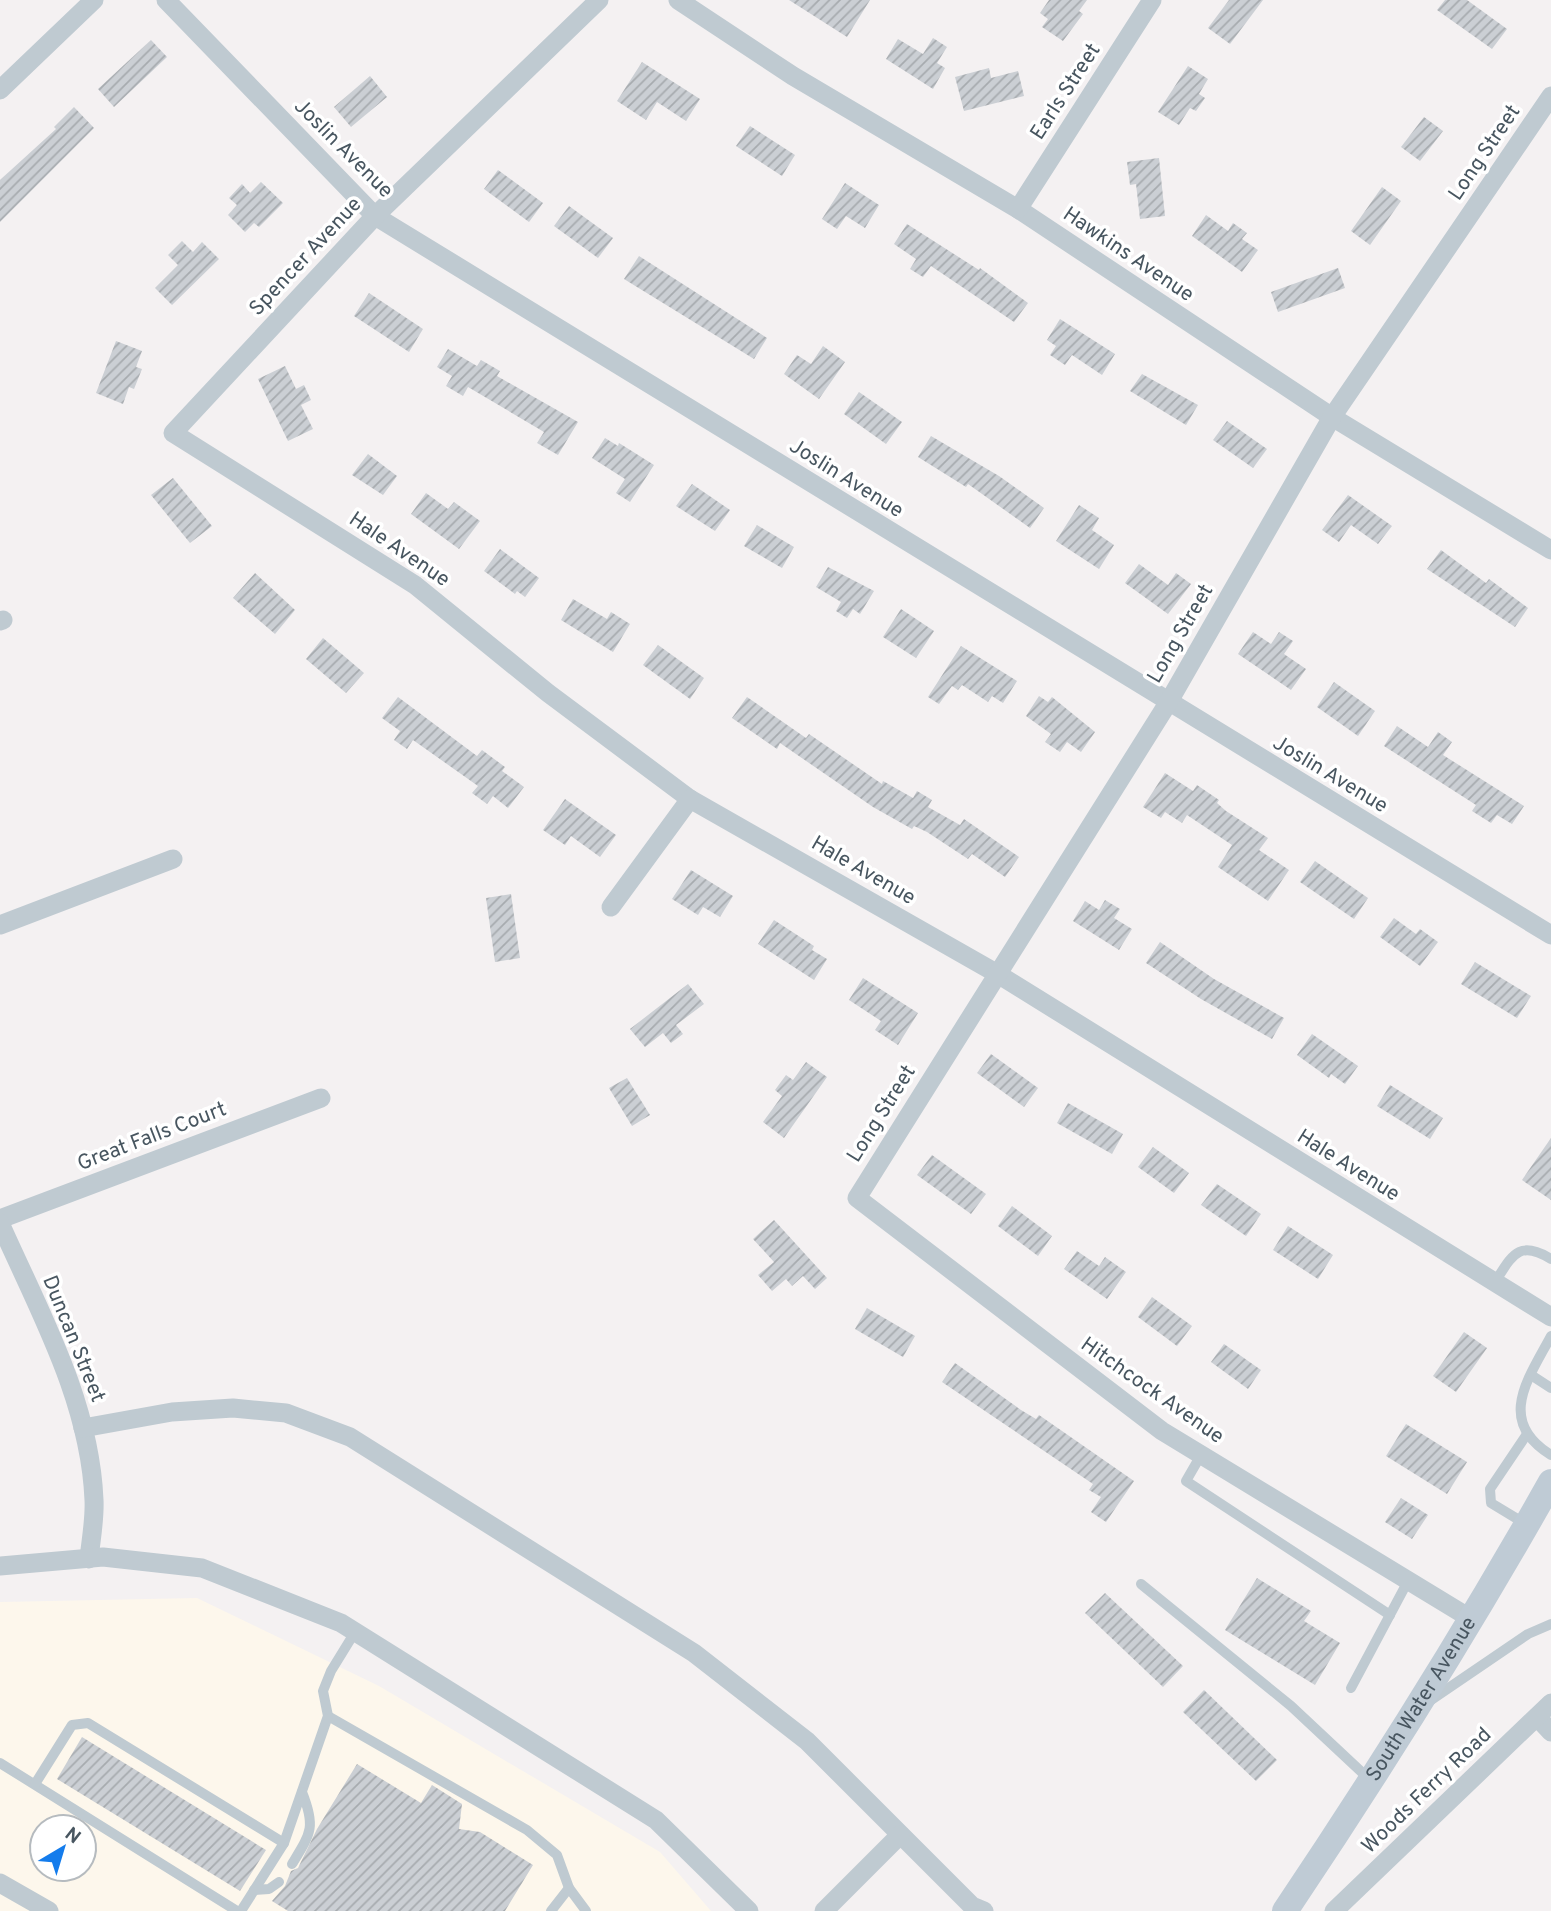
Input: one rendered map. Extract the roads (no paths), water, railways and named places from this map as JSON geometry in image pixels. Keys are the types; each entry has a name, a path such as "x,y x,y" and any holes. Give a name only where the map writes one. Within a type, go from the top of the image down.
{"main road":[{"name":"South Water Avenue","path":"1285,1911 1372,1782 1473,1620 1536,1514 1551,1482"}],"street":[{"path":"0,90 94,0"},
{"name":"Joslin Avenue","path":"166,0 375,216 1551,935"},
{"name":"Spencer Avenue","path":"173,433 375,216 599,0"},
{"name":"Hawkins Avenue","path":"678,0 793,76 1018,209 1332,417 1551,550"},
{"name":"Earls Street","path":"1018,209 1152,0"},
{"name":"Long Street","path":"857,1198 1168,703 1332,417 1551,96"},
{"name":"Hale Avenue","path":"173,433 415,584 548,693 690,799 996,973 1551,1317"},
{"path":"611,907 690,799"},
{"path":"0,925 173,859"},
{"name":"Great Falls Court","path":"0,1221 321,1098"},
{"name":"Hitchcock Avenue","path":"857,1198 1163,1431 1473,1620"},
{"name":"Duncan Street","path":"0,1221 69,1379 83,1428 94,1500 89,1559"},
{"path":"83,1428 172,1412 233,1408 286,1413 350,1437 694,1653 807,1741 972,1906 984,1911"},
{"path":"0,1566 103,1557 202,1569 341,1623 656,1820 749,1911"},
{"path":"1544,1710 1551,1732"},
{"name":"Woods Ferry Road","path":"1334,1911 1544,1710"},
{"path":"824,1911 900,1835"},
{"path":"0,1883 49,1911"}],"lane":[{"path":"1495,1282 1514,1254 1522,1250 1537,1250 1551,1259"},
{"path":"1551,1336 1521,1397 1519,1415 1527,1434 1551,1455"},
{"path":"1531,1375 1551,1388"},
{"path":"1527,1434 1490,1489 1492,1503 1536,1514"},
{"path":"1201,1455 1186,1480 1390,1615"},
{"path":"1351,1688 1408,1581"},
{"path":"1141,1584 1291,1706 1372,1782"},
{"path":"1416,1710 1528,1634 1551,1624"},
{"path":"0,1763 239,1911 284,1843 328,1716 323,1691 331,1671 355,1632"},
{"path":"328,1716 527,1830 557,1855 569,1888 586,1911"},
{"path":"35,1784 72,1725 88,1723 284,1843"},
{"path":"292,1864 310,1835 312,1818 302,1792"},
{"path":"254,1890 269,1889 279,1882"},
{"path":"551,1911 569,1888"}]}
